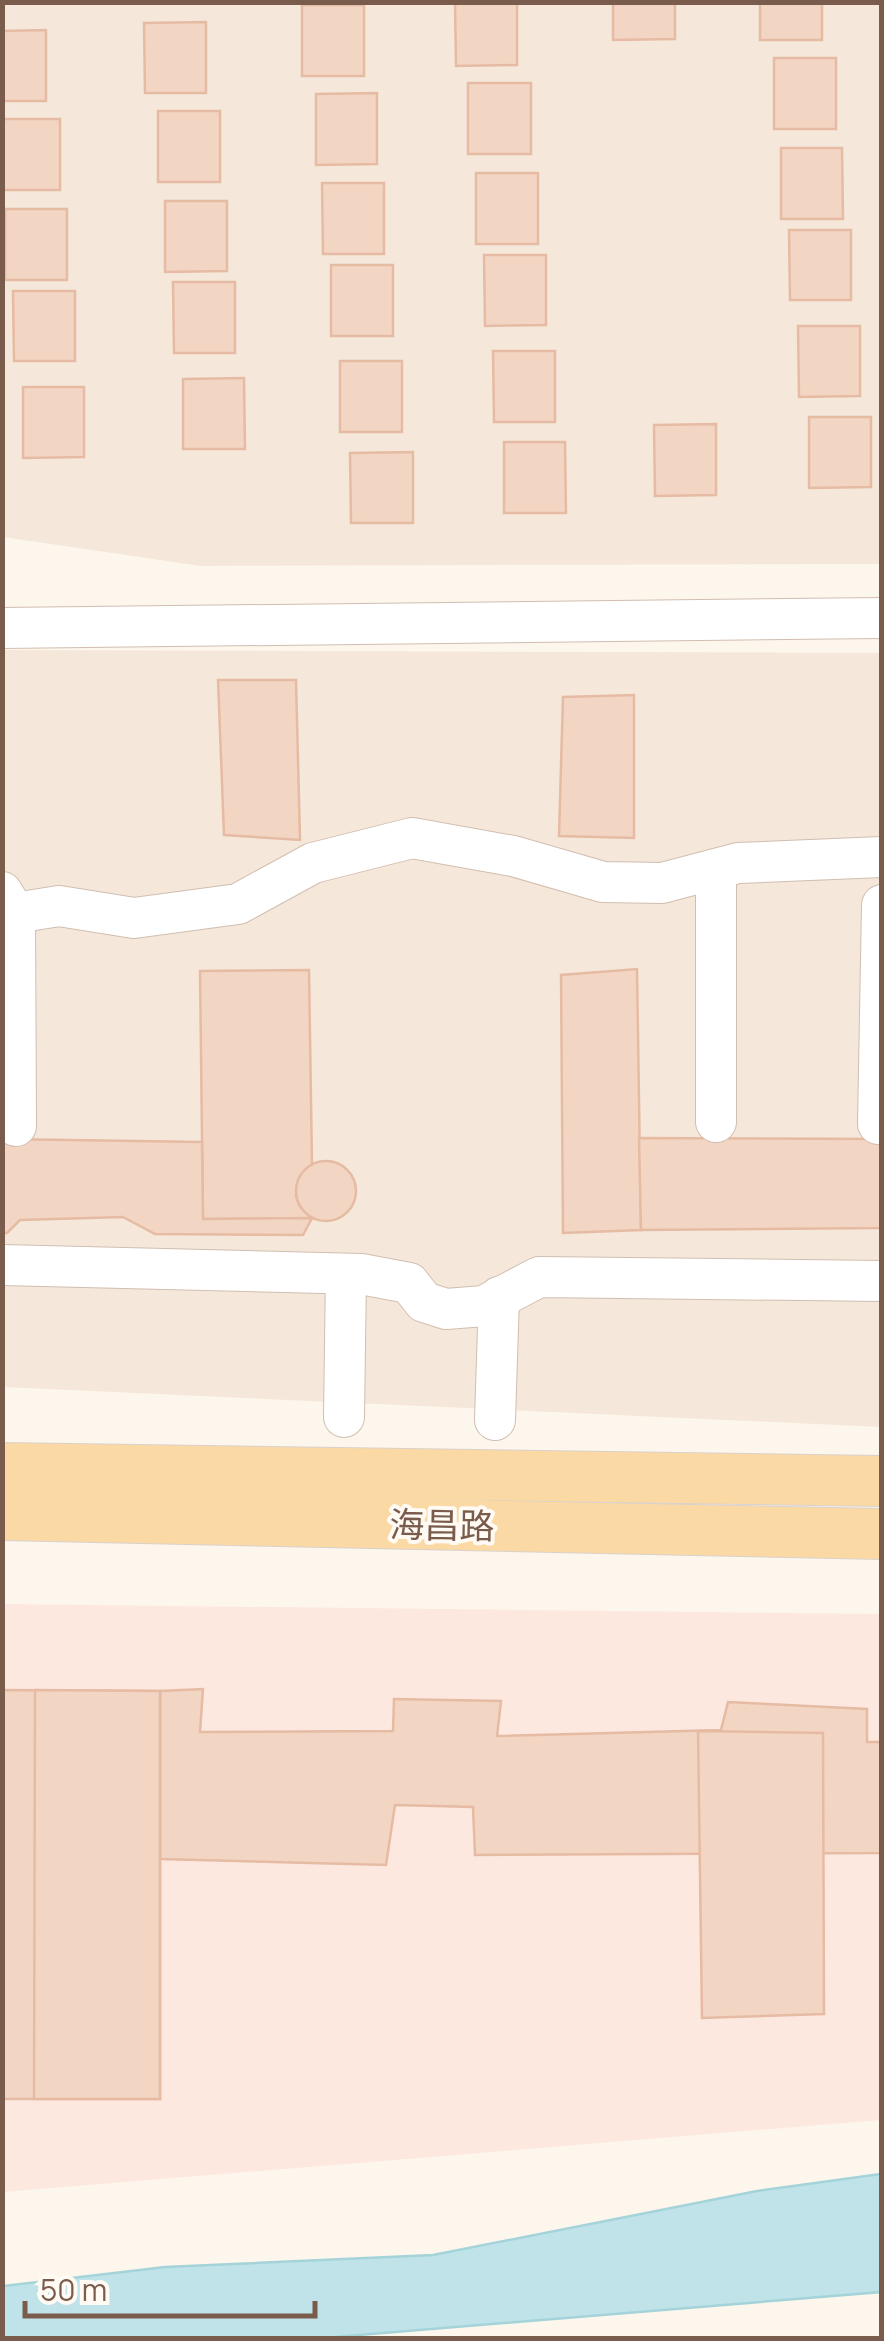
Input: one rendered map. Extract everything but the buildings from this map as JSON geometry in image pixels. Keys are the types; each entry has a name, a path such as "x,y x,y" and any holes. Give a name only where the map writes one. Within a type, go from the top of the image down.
{"main road":[{"name":"海昌路","path":"2,1468 882,1482"},
{"name":"海昌路","path":"2,1515 882,1534"}],"street":[{"path":"2,628 882,618"},
{"path":"16,1126 9,902 134,918 238,904 313,863 412,838 514,856 603,882 662,883 738,863 882,857"},
{"path":"716,870 716,1122"},
{"path":"878,1124 882,905"},
{"path":"2,1265 361,1274 409,1283 424,1302 446,1310 484,1306 539,1276 882,1281"},
{"path":"344,1417 346,1274"},
{"path":"496,1420 499,1297"}],"shaded area":[{"path":"3,3 881,3 881,564 201,566 3,537"},
{"path":"3,650 881,653 881,1427 3,1387"},
{"path":"3,1604 881,1614 881,2120 3,2192"}],"water":[{"path":"881,2174 881,2292 323,2338 3,2338 3,2286 165,2267 433,2255 757,2191"}]}
